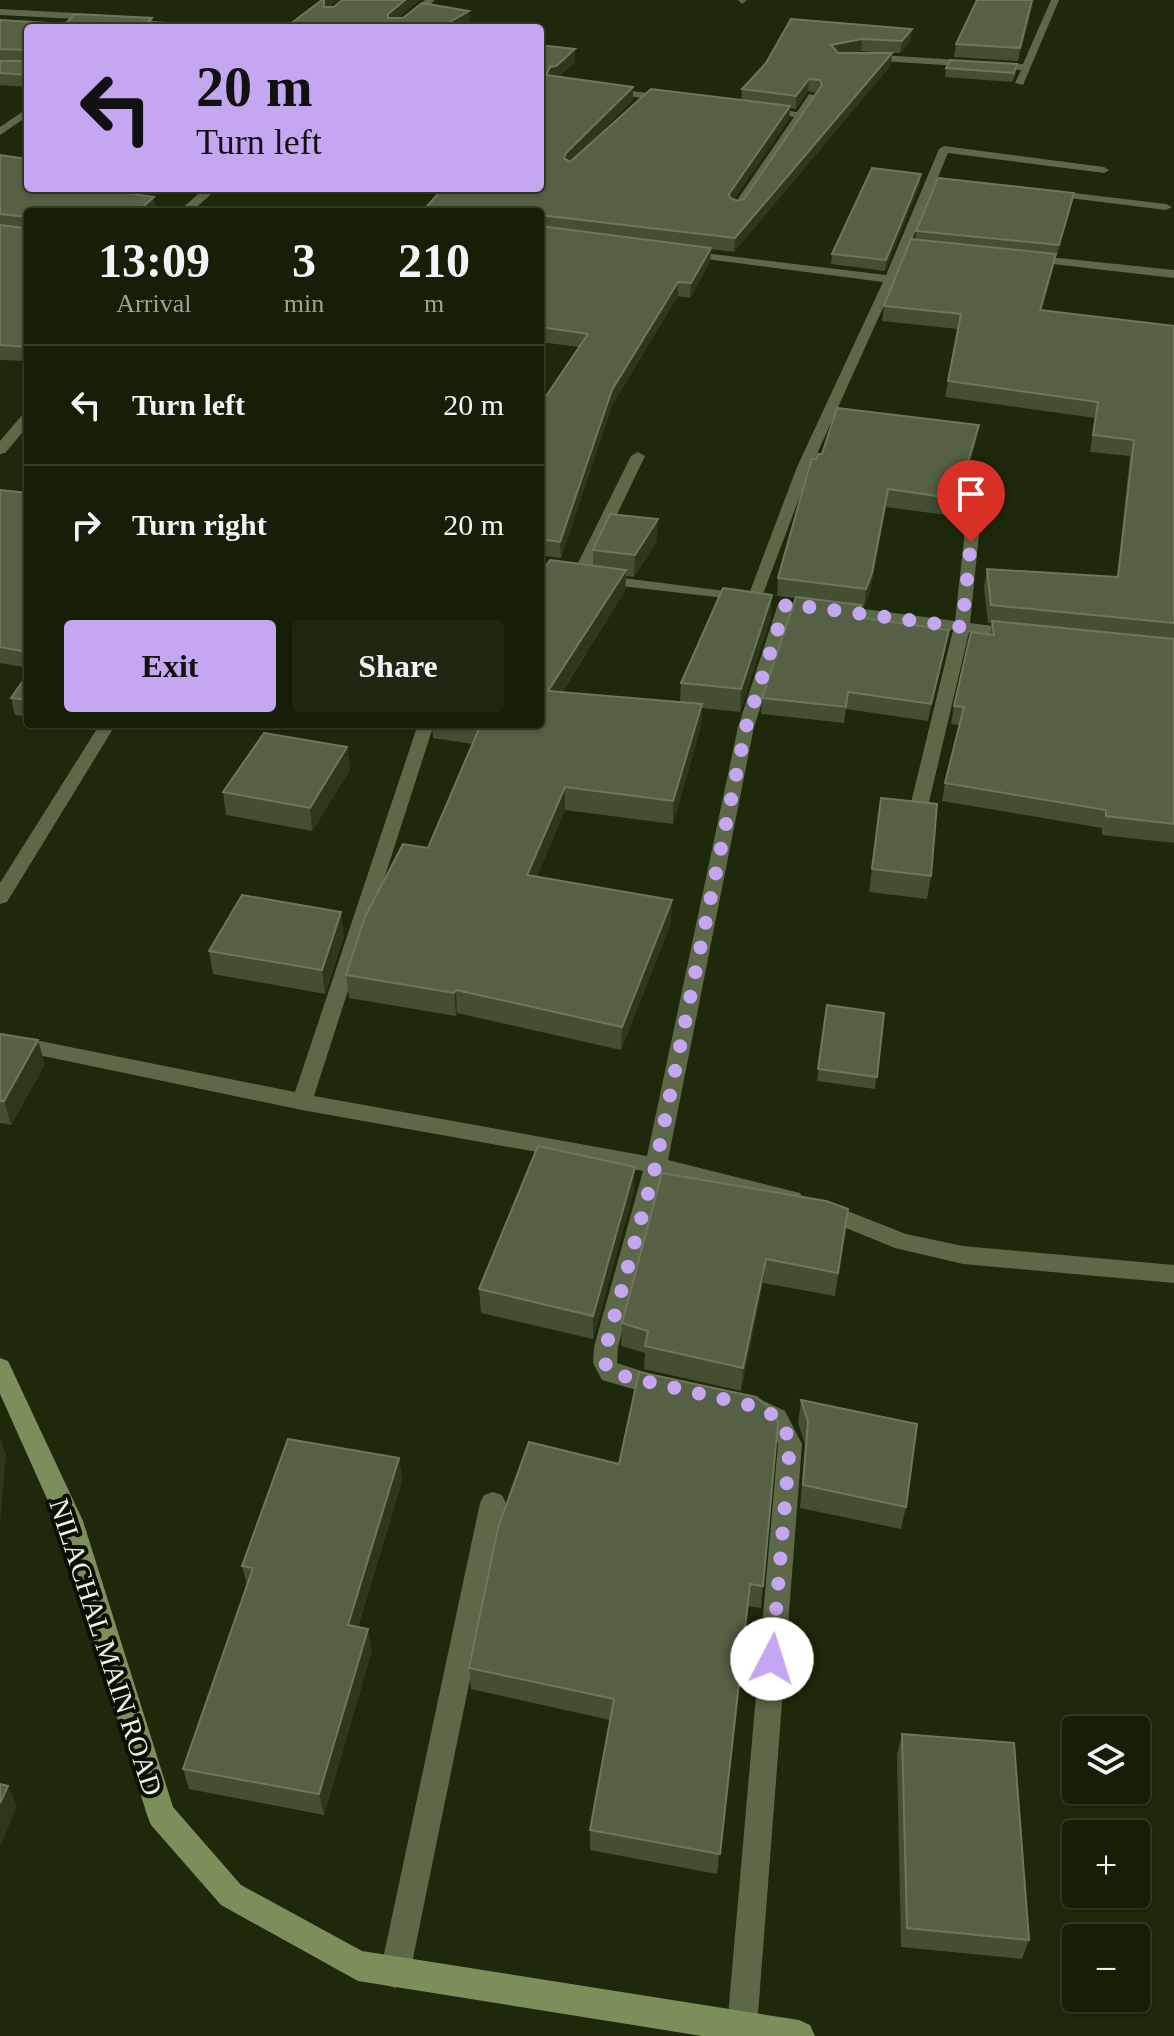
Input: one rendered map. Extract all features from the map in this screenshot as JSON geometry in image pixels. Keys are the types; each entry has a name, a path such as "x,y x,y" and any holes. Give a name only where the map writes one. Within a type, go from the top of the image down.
{"street":[{"path":"401,24 431,0"},
{"path":"1020,83 1055,0"},
{"path":"0,12 76,16"},
{"path":"852,57 1025,67"},
{"path":"600,90 679,100"},
{"path":"637,107 647,96"},
{"path":"737,209 813,96"},
{"path":"755,109 800,115"},
{"path":"0,132 24,114"},
{"path":"755,599 804,467 890,279 944,149 1104,170"},
{"path":"930,180 946,182"},
{"path":"189,208 207,192"},
{"path":"1040,192 1166,207"},
{"path":"903,247 918,248"},
{"path":"662,250 890,279"},
{"path":"1023,259 1174,274"},
{"path":"0,450 24,422"},
{"path":"638,456 573,576 1027,635"},
{"path":"917,815 962,627 977,485"},
{"path":"686,1392 624,1379 610,1373 605,1363 606,1347 655,1168 746,727 801,606"},
{"path":"0,898 106,728"},
{"path":"302,1102 425,728"},
{"path":"0,1040 302,1102 763,1189 903,1242 963,1255 1174,1274"},
{"name":"NILACHAL MAIN ROAD","path":"0,1368 70,1521 161,1815 231,1895 358,1966 799,2036"},
{"path":"732,1401 762,1408 775,1416 785,1427 790,1444 742,2027"},
{"path":"395,1973 493,1503"}],"building":[{"path":"322,0 324,7 334,7 342,0 405,0 388,14 388,18 403,18 422,3 469,11 446,24 290,24"},
{"path":"977,0 1032,0 1020,48 956,44"},
{"path":"75,14 152,18 148,22 186,24 65,24"},
{"path":"791,19 912,29 902,41 862,39 831,45 838,53 892,53 735,238 544,215 544,208 426,208 440,192 544,192 544,45 575,49 556,66 550,67 546,75 633,87 566,153 564,158 570,162 651,89 790,106 729,194 730,198 738,201 744,199 822,85 820,80 809,79 796,96 742,89 766,63"},
{"path":"0,20 65,24 24,24 24,50 0,49"},
{"path":"950,60 1017,64 1014,73 946,68"},
{"path":"0,61 24,61 24,75 0,73"},
{"path":"0,155 24,158 24,192 120,192 154,197 142,208 24,208 24,217 0,214"},
{"path":"872,168 921,174 886,260 832,254"},
{"path":"938,178 1074,193 1059,245 916,231"},
{"path":"0,225 24,228 24,347 0,345"},
{"path":"544,227 711,248 691,283 678,282 612,390 560,542 544,540 544,399 588,334 544,328"},
{"path":"911,239 1056,254 1040,310 1174,326 1174,623 991,605 987,569 1118,577 1134,440 1093,435 1098,402 948,381 961,314 884,306"},
{"path":"837,408 979,425 957,499 888,489 872,573 866,589 778,578 812,459 822,454"},
{"path":"0,490 24,493 24,651 0,647"},
{"path":"610,514 658,519 635,555 593,550"},
{"path":"550,560 626,570 548,691 702,704 673,801 565,787 527,875 672,900 622,1027 456,990 454,993 346,975 365,917 403,844 428,848 479,728 544,728 544,569"},
{"path":"723,588 772,595 741,689 681,683"},
{"path":"796,597 861,605 856,617 949,630 931,704 848,692 846,707 762,698"},
{"path":"992,621 1174,639 1174,824 1106,816 1106,810 945,783 964,707 954,706 971,632 994,635"},
{"path":"24,680 24,700 11,698"},
{"path":"264,733 347,747 310,808 223,792"},
{"path":"881,798 937,804 931,876 872,869"},
{"path":"242,895 341,912 322,970 209,951"},
{"path":"827,1005 884,1013 877,1077 818,1069"},
{"path":"0,1034 38,1040 4,1101 0,1101"},
{"path":"538,1146 635,1167 593,1316 479,1289"},
{"path":"662,1173 826,1201 848,1209 838,1273 766,1259 743,1368 645,1346 648,1331 622,1323"},
{"path":"639,1372 756,1397 774,1412 778,1422 763,1586 750,1584 720,1854 590,1830 614,1699 469,1668 498,1528 529,1442 619,1464"},
{"path":"801,1400 917,1424 906,1507 803,1485 808,1421"},
{"path":"288,1439 399,1458 348,1625 368,1629 319,1794 183,1769 253,1568 242,1566"},
{"path":"902,1734 1014,1743 1029,1940 907,1928"},
{"path":"0,1784 8,1786 0,1803"}],"route":[{"path":"772,1659 790,1444 785,1427 762,1408 624,1379 610,1373 605,1363 606,1347 655,1168 746,727 786,604 962,627 971,542"}]}
